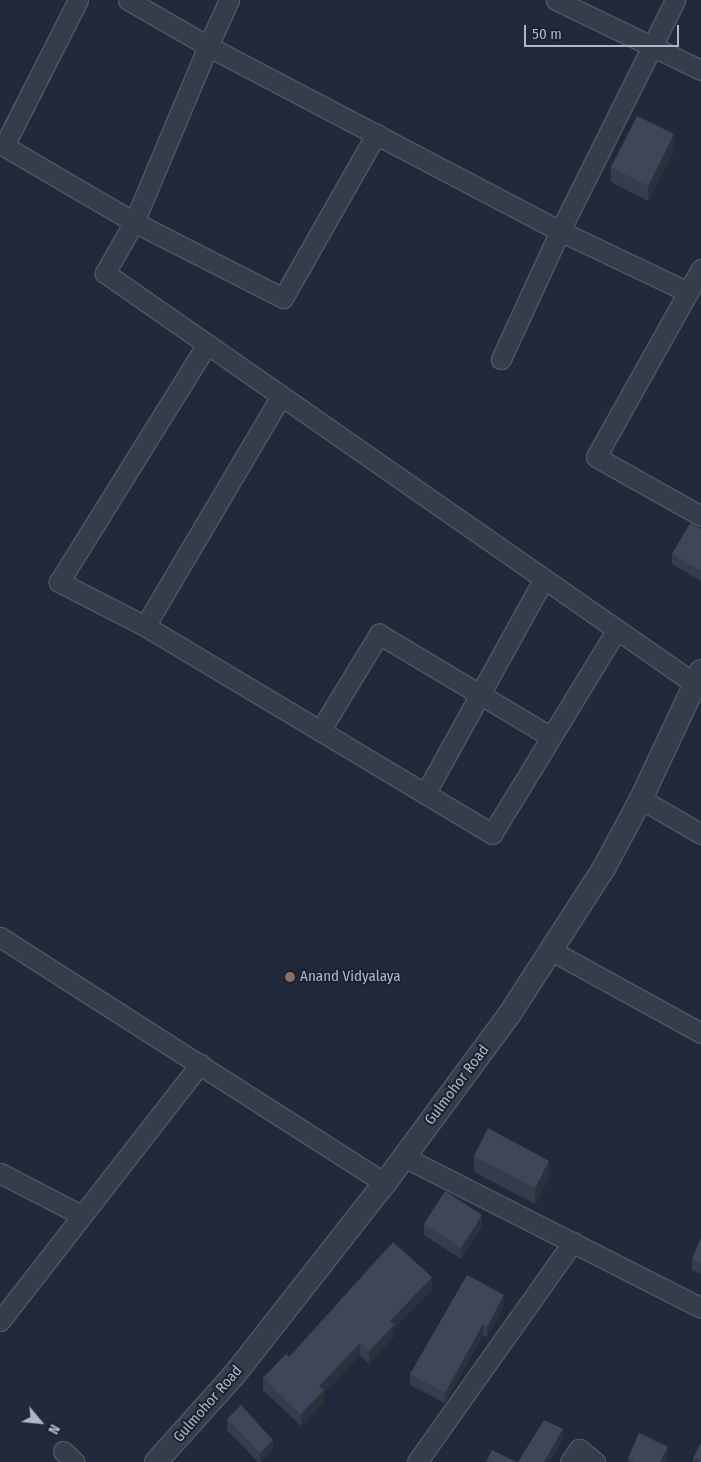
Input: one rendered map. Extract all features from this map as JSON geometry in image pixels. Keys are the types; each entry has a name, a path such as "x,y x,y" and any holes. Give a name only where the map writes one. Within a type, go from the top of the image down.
{"street":[{"path":"78,0 4,146 134,222 283,298 376,134"},
{"path":"128,0 208,46 560,231 688,292"},
{"path":"229,0 134,222 105,273 616,631 699,681"},
{"path":"556,0 653,49 701,70"},
{"path":"501,359 560,231 653,49 675,0"},
{"path":"701,270 596,457 701,516"},
{"path":"207,344 59,582 146,626 492,834 616,631"},
{"path":"146,626 281,396"},
{"path":"425,794 543,580"},
{"path":"320,731 379,634 551,738"},
{"name":"Gulmohor Road","path":"156,1462 235,1374 385,1182 509,1014 552,951 604,868 641,799 699,681"},
{"path":"641,799 701,834"},
{"path":"0,937 385,1182"},
{"path":"552,951 701,1033"},
{"path":"0,1321 200,1064"},
{"path":"404,1157 701,1308"},
{"path":"0,1173 81,1215"},
{"path":"417,1462 573,1242"},
{"path":"570,1462 579,1449 595,1462"}],"building":[{"path":"637,116 674,134 648,186 611,167"},
{"path":"690,523 701,529 701,571 672,554"},
{"path":"488,1128 549,1161 535,1188 474,1156"},
{"path":"445,1191 482,1215 461,1248 424,1224"},
{"path":"701,1238 701,1264 692,1259"},
{"path":"393,1242 432,1277 390,1321 394,1325 369,1351 360,1343 319,1386 324,1390 301,1414 263,1378 286,1354 289,1357"},
{"path":"467,1275 504,1295 487,1327 483,1324 445,1393 410,1374"},
{"path":"241,1405 273,1440 260,1453 227,1419"},
{"path":"544,1420 563,1429 544,1462 518,1462"},
{"path":"639,1433 668,1447 660,1462 635,1462 628,1458"},
{"path":"701,1443 701,1462 698,1462 699,1460 693,1458"},
{"path":"492,1450 516,1462 486,1462"}],"place":[{"name":"Anand Vidyalaya","path":"290,977"}]}
